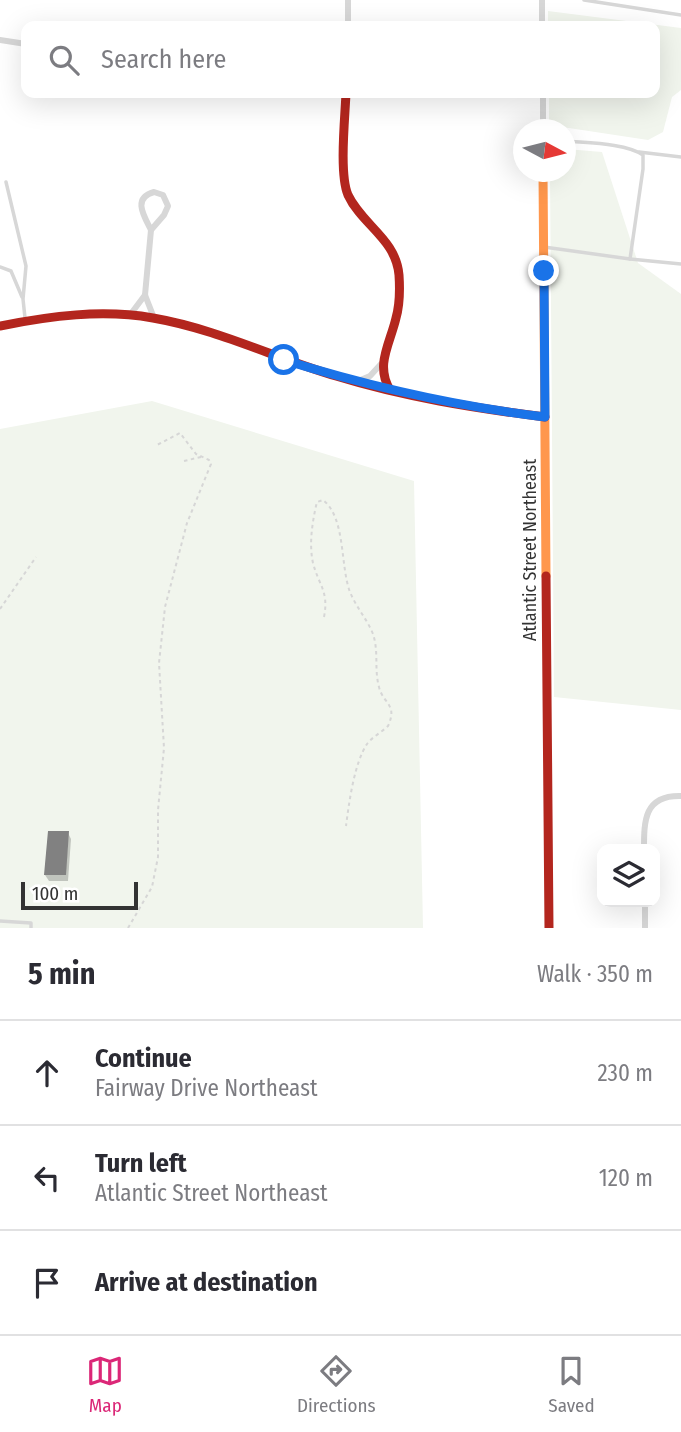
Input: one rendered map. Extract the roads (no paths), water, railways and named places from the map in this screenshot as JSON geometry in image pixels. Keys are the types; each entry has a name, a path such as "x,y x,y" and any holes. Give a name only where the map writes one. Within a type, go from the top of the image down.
{"street":[{"path":"348,0 348,21"},
{"path":"542,0 542,21"},
{"path":"0,40 21,43"},
{"path":"346,98 346,192 355,209 389,243 399,271 397,315 381,364 370,376 356,382"},
{"path":"542,98 543,119"},
{"name":"Atlantic Street Northeast","path":"543,182 549,928"},
{"path":"151,230 168,206 166,198 158,192 148,193 141,203 151,230 145,295 154,318"},
{"path":"130,315 145,295"},
{"path":"0,326 75,314 154,318 198,328 266,354 356,382 456,404 545,417"},
{"path":"381,364 383,379 390,390"},
{"path":"645,844 644,824 650,808 663,798 681,796"},
{"path":"645,907 645,928"}],"lane":[{"path":"584,0 681,15"},
{"path":"576,142 681,157"},
{"path":"630,259 643,169 643,155 637,151"},
{"path":"6,182 26,266 23,299 25,320"},
{"path":"544,247 681,264"},
{"path":"0,267 11,271 23,299"},
{"path":"0,921 31,923 31,928"}]}
